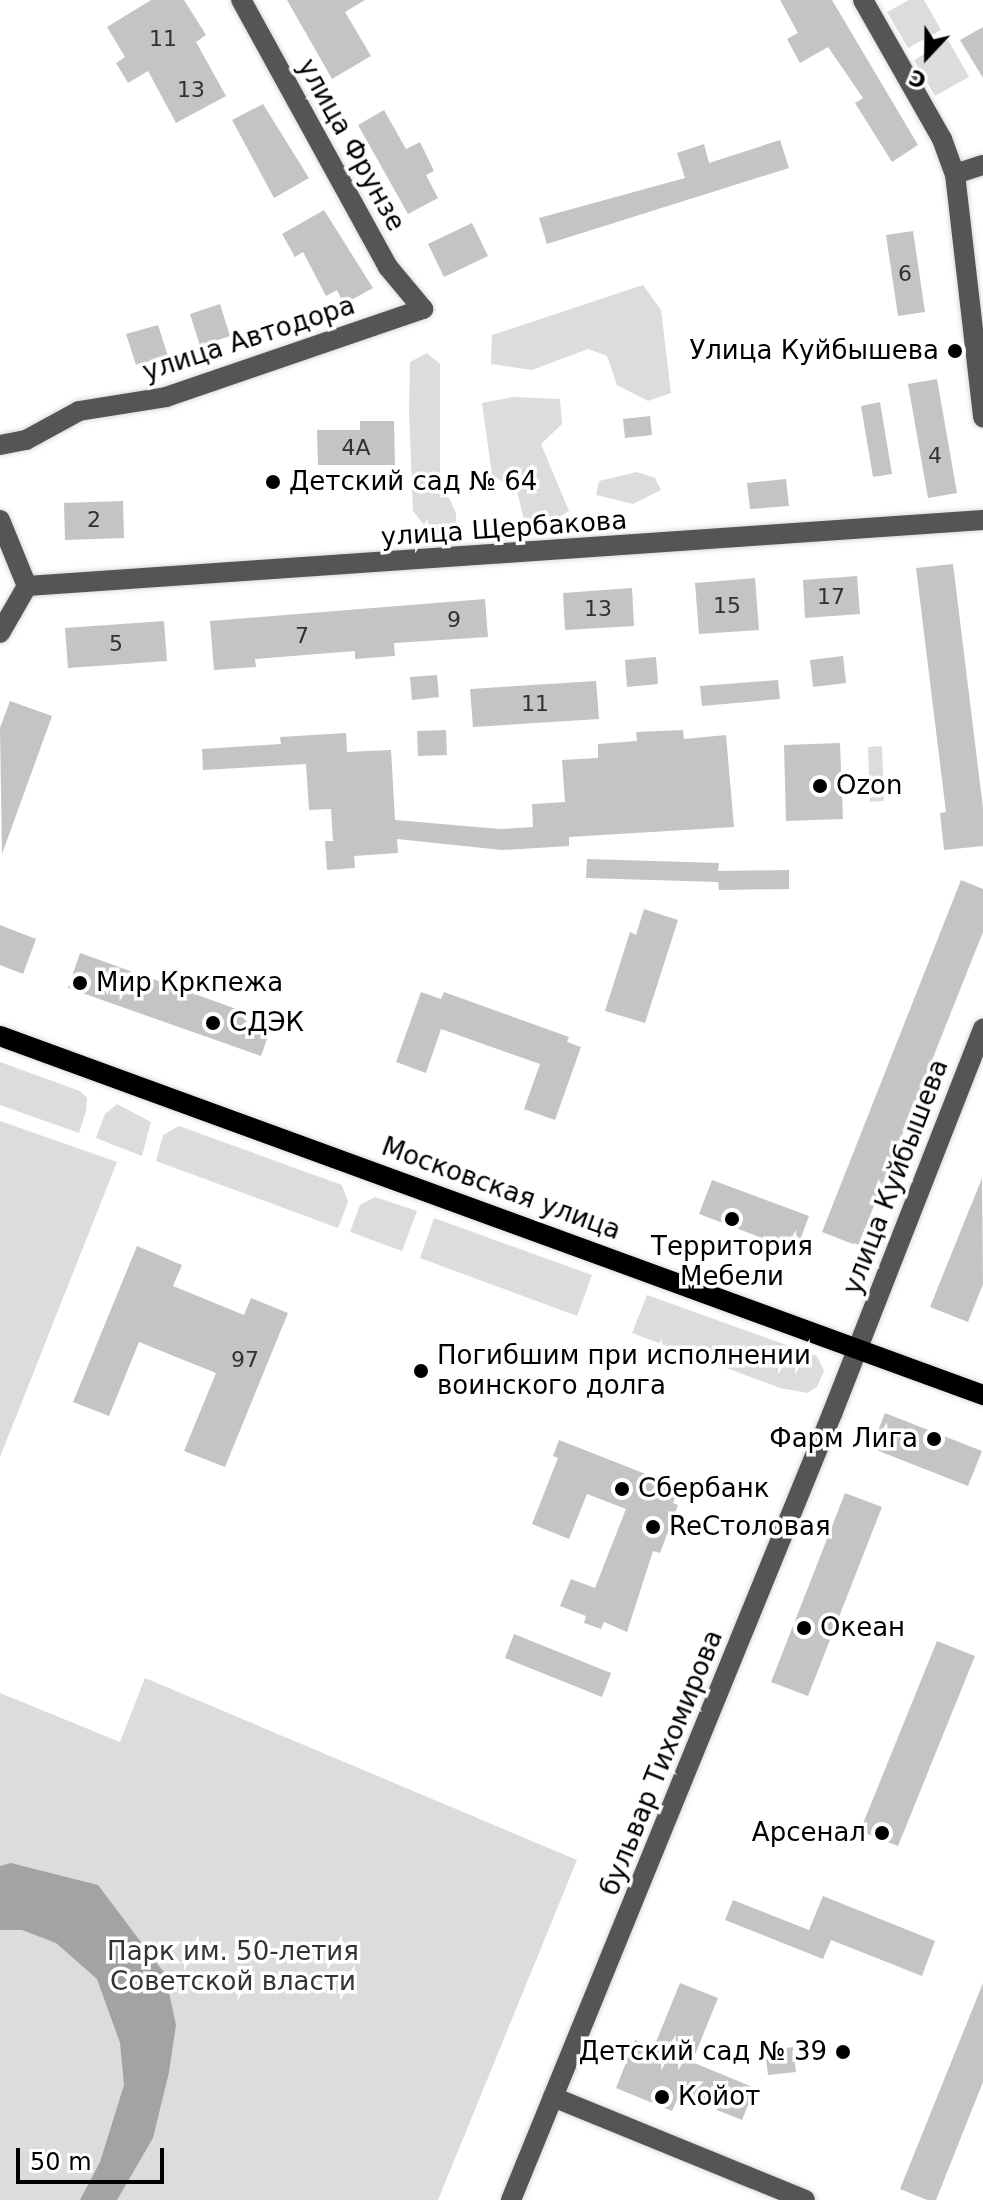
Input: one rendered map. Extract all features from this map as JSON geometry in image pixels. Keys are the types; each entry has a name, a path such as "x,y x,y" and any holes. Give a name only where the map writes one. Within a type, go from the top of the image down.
{"main road":[{"name":"Московская улица","path":"0,1036 858,1345 983,1395"}],"street":[{"name":"улица Фрунзе","path":"241,0 388,267 423,309"},
{"path":"863,0 942,139 955,174 983,417"},
{"path":"955,174 983,165"},
{"name":"улица Автодора","path":"0,445 26,440 79,411 166,397 423,309"},
{"path":"0,520 27,586 0,633"},
{"name":"улица Щербакова","path":"27,586 983,520"},
{"name":"улица Куйбышева","path":"858,1345 983,1028"},
{"name":"бульвар Тихомирова","path":"511,2200 858,1345"},
{"path":"553,2097 805,2200"}],"green space":[{"path":"909,0 924,0 941,30 908,48 887,12"},
{"path":"948,40 969,77 935,96 914,60"},
{"path":"643,285 661,310 671,393 648,401 617,385 607,356 588,349 532,370 491,364 492,335"},
{"path":"427,353 440,364 440,478 456,513 456,528 432,535 413,511 409,411 410,362"},
{"path":"513,397 560,399 562,424 541,444 569,511 553,521 525,525 517,491 492,475 482,403"},
{"path":"637,472 655,478 661,490 633,504 596,495 599,481"},
{"path":"882,746 884,801 870,802 868,747"},
{"path":"0,1062 80,1091 87,1098 79,1133 0,1105"},
{"path":"117,1104 151,1122 142,1156 96,1138 105,1114"},
{"path":"0,1121 117,1162 0,1457"},
{"path":"179,1126 342,1185 348,1202 338,1228 156,1161 163,1135"},
{"path":"375,1197 417,1211 402,1251 350,1232 360,1205"},
{"path":"434,1218 592,1275 577,1316 420,1258"},
{"path":"647,1295 817,1356 824,1371 817,1387 807,1393 780,1388 632,1333"},
{"name":"Парк им. 50-летия Советской власти","path":"145,1678 577,1860 438,2200 0,2200 0,1693 120,1742"}],"shaded area":[{"path":"11,1863 98,1885 165,1974 176,2025 169,2072 153,2138 117,2200 80,2200 100,2162 124,2085 120,2043 97,1979 56,1943 22,1930 0,1930 0,1866"}],"building":[{"path":"151,0 184,0 206,35 196,42 226,96 176,123 148,71 128,83 116,63 125,57 107,27"},
{"path":"287,0 365,0 345,12 371,56 332,79"},
{"path":"780,0 832,0 918,145 892,162 855,103 863,98 828,47 800,63 787,39 798,33"},
{"path":"983,27 983,78 960,40"},
{"path":"263,104 309,178 274,198 232,120"},
{"path":"384,110 406,149 420,142 434,171 426,175 438,198 408,214 358,125"},
{"path":"780,140 789,168 547,244 539,218 685,178 677,153 704,144 709,163"},
{"path":"324,210 373,288 344,304 337,290 326,296 303,252 295,257 282,234"},
{"path":"472,223 488,256 444,277 428,244"},
{"path":"913,231 925,312 898,316 886,235"},
{"path":"220,304 230,336 200,346 190,314"},
{"path":"158,325 168,356 136,365 126,334"},
{"path":"937,379 957,493 928,498 908,384"},
{"path":"880,402 892,474 873,477 861,406"},
{"path":"650,416 652,435 625,438 623,419"},
{"path":"360,421 394,421 395,465 318,465 317,430 360,430"},
{"path":"786,479 789,506 750,509 747,483"},
{"path":"123,501 124,538 65,540 64,503"},
{"path":"953,564 983,808 983,846 944,850 940,813 946,812 916,568"},
{"path":"857,576 860,614 805,618 803,580"},
{"path":"755,578 759,630 699,634 695,583"},
{"path":"632,588 634,626 565,630 563,593"},
{"path":"485,599 488,637 394,643 395,656 355,659 355,651 255,659 256,667 214,670 210,621"},
{"path":"164,621 167,661 68,668 65,628"},
{"path":"843,656 846,683 813,687 810,660"},
{"path":"656,657 658,684 627,687 625,660"},
{"path":"437,675 439,697 412,700 410,677"},
{"path":"778,680 780,699 702,706 700,686"},
{"path":"596,681 599,719 473,727 470,689"},
{"path":"10,701 52,716 2,854 0,728"},
{"path":"446,730 447,755 418,756 417,731"},
{"path":"683,730 684,739 726,735 734,827 569,837 569,846 502,850 397,839 398,853 354,856 355,868 327,870 325,841 333,841 331,809 309,810 306,764 203,770 202,749 281,744 280,737 346,733 347,752 391,750 395,820 500,829 533,827 532,804 565,802 562,760 598,758 598,744 637,741 636,732"},
{"path":"840,743 843,819 786,821 784,745"},
{"path":"587,859 719,863 718,871 789,870 789,889 719,890 718,882 586,878"},
{"path":"961,880 983,889 983,932 858,1246 822,1232"},
{"path":"644,909 678,920 645,1023 605,1011 630,932 636,935"},
{"path":"0,925 36,939 23,974 0,965"},
{"path":"80,953 273,1022 261,1056 68,988"},
{"path":"421,992 441,999 444,992 569,1037 567,1042 581,1047 555,1120 524,1109 540,1064 441,1029 426,1073 396,1062"},
{"path":"982,1178 983,1284 968,1322 930,1307"},
{"path":"712,1180 809,1216 796,1251 699,1214"},
{"path":"137,1246 182,1265 173,1286 244,1315 251,1298 288,1313 225,1467 184,1451 216,1373 139,1342 109,1416 73,1402"},
{"path":"885,1413 982,1451 968,1486 871,1448"},
{"path":"559,1440 679,1487 673,1503 678,1505 660,1553 653,1551 627,1632 604,1622 601,1629 584,1623 586,1616 560,1606 571,1579 595,1588 626,1509 587,1494 569,1539 532,1524 558,1458 553,1456"},
{"path":"845,1493 882,1507 808,1696 771,1682"},
{"path":"514,1634 611,1673 602,1697 505,1658"},
{"path":"937,1641 975,1656 898,1846 860,1831"},
{"path":"823,1896 935,1941 922,1976 831,1940 823,1959 725,1920 733,1900 809,1930"},
{"path":"680,1983 718,1998 692,2062 755,2088 742,2120 679,2095 672,2111 616,2088 635,2040 654,2047"},
{"path":"983,1983 983,2082 936,2200 927,2200 900,2189"},
{"path":"793,2047 796,2072 768,2075 765,2051"}],"place":[{"name":"Улица Куйбышева","path":"955,351"},
{"name":"Детский сад № 64","path":"273,482"},
{"name":"Ozon","path":"820,786"},
{"name":"Мир Кркпежа","path":"80,983"},
{"name":"СДЭК","path":"213,1023"},
{"name":"Территория Мебели","path":"732,1219"},
{"name":"Погибшим при исполнении воинского долга","path":"421,1371"},
{"name":"Фарм Лига","path":"934,1439"},
{"name":"Сбербанк","path":"622,1489"},
{"name":"ReСтоловая","path":"653,1527"},
{"name":"Океан","path":"804,1628"},
{"name":"Арсенал","path":"882,1833"},
{"name":"Детский сад № 39","path":"843,2052"},
{"name":"Койот","path":"662,2097"}]}
